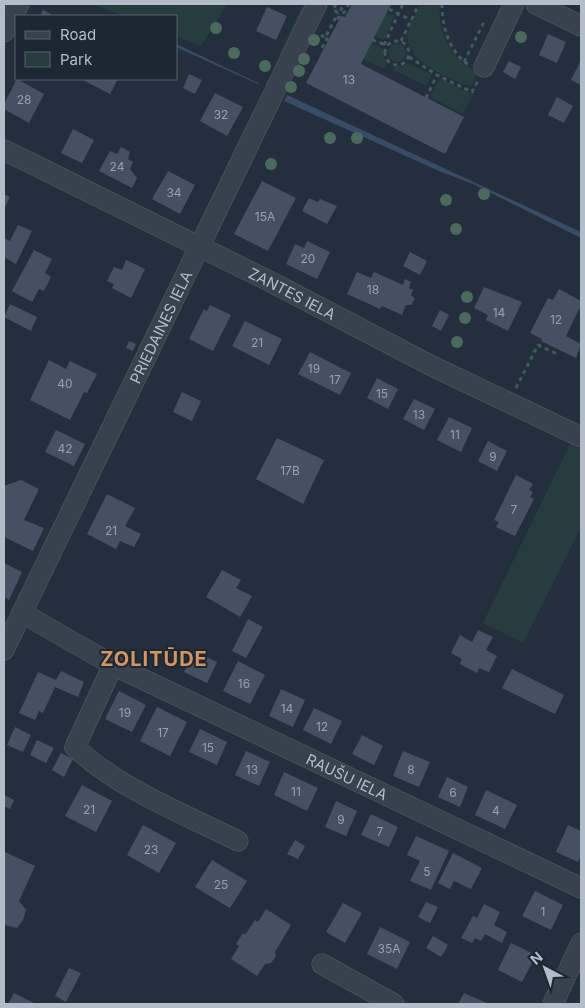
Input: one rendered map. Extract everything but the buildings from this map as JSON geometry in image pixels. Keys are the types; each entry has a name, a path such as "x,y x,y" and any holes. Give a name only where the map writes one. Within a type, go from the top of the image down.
{"street":[{"path":"4,32 19,4"},
{"name":"PRIEDAINES IELA","path":"4,650 197,247 317,4"},
{"path":"484,67 514,4"},
{"path":"536,4 562,10 581,26"},
{"name":"ZANTES IELA","path":"4,150 581,437"},
{"name":"RAUŠU IELA","path":"22,613 113,665 581,888"},
{"path":"113,665 75,747 92,763 158,802 238,841"},
{"path":"553,1004 581,943"},
{"path":"322,964 394,1004"}],"path":[{"path":"336,4 333,10 338,13"},
{"path":"322,48 344,4"},
{"path":"325,38 349,4"},
{"path":"372,40 386,45 401,41 408,46 409,57 404,63 393,64 386,56 386,45 403,4"},
{"path":"401,41 419,4"},
{"path":"442,4 442,17 449,39 456,56 464,62 486,17"},
{"path":"388,9 411,20"},
{"path":"409,57 437,75 472,92 484,67"},
{"path":"426,98 437,75"},
{"path":"508,402 538,345 557,354"}],"green space":[{"path":"92,4 227,4 201,46 178,37 178,15 121,15"},
{"path":"303,4 307,4 282,57 279,55"},
{"path":"421,4 440,4 441,25 448,44 460,60 477,72 471,87 440,74 412,52 408,43 408,32"},
{"path":"386,12 395,16 384,40 375,36"},
{"path":"371,43 384,49 383,56 387,63 384,69 363,59"},
{"path":"397,44 403,47 406,53 403,59 397,62 391,59 388,53 391,47"},
{"path":"407,63 432,74 426,86 394,70 395,67 404,66"},
{"path":"440,78 473,95 463,114 430,97"},
{"path":"570,444 581,450 581,527 523,643 483,623"}],"water":[{"path":"178,45 258,83 260,85 178,48"},
{"path":"287,95 581,232 581,238 473,184 439,171 284,101"}],"district":[{"name":"ZOLITŪDE","path":"154,659"}]}
